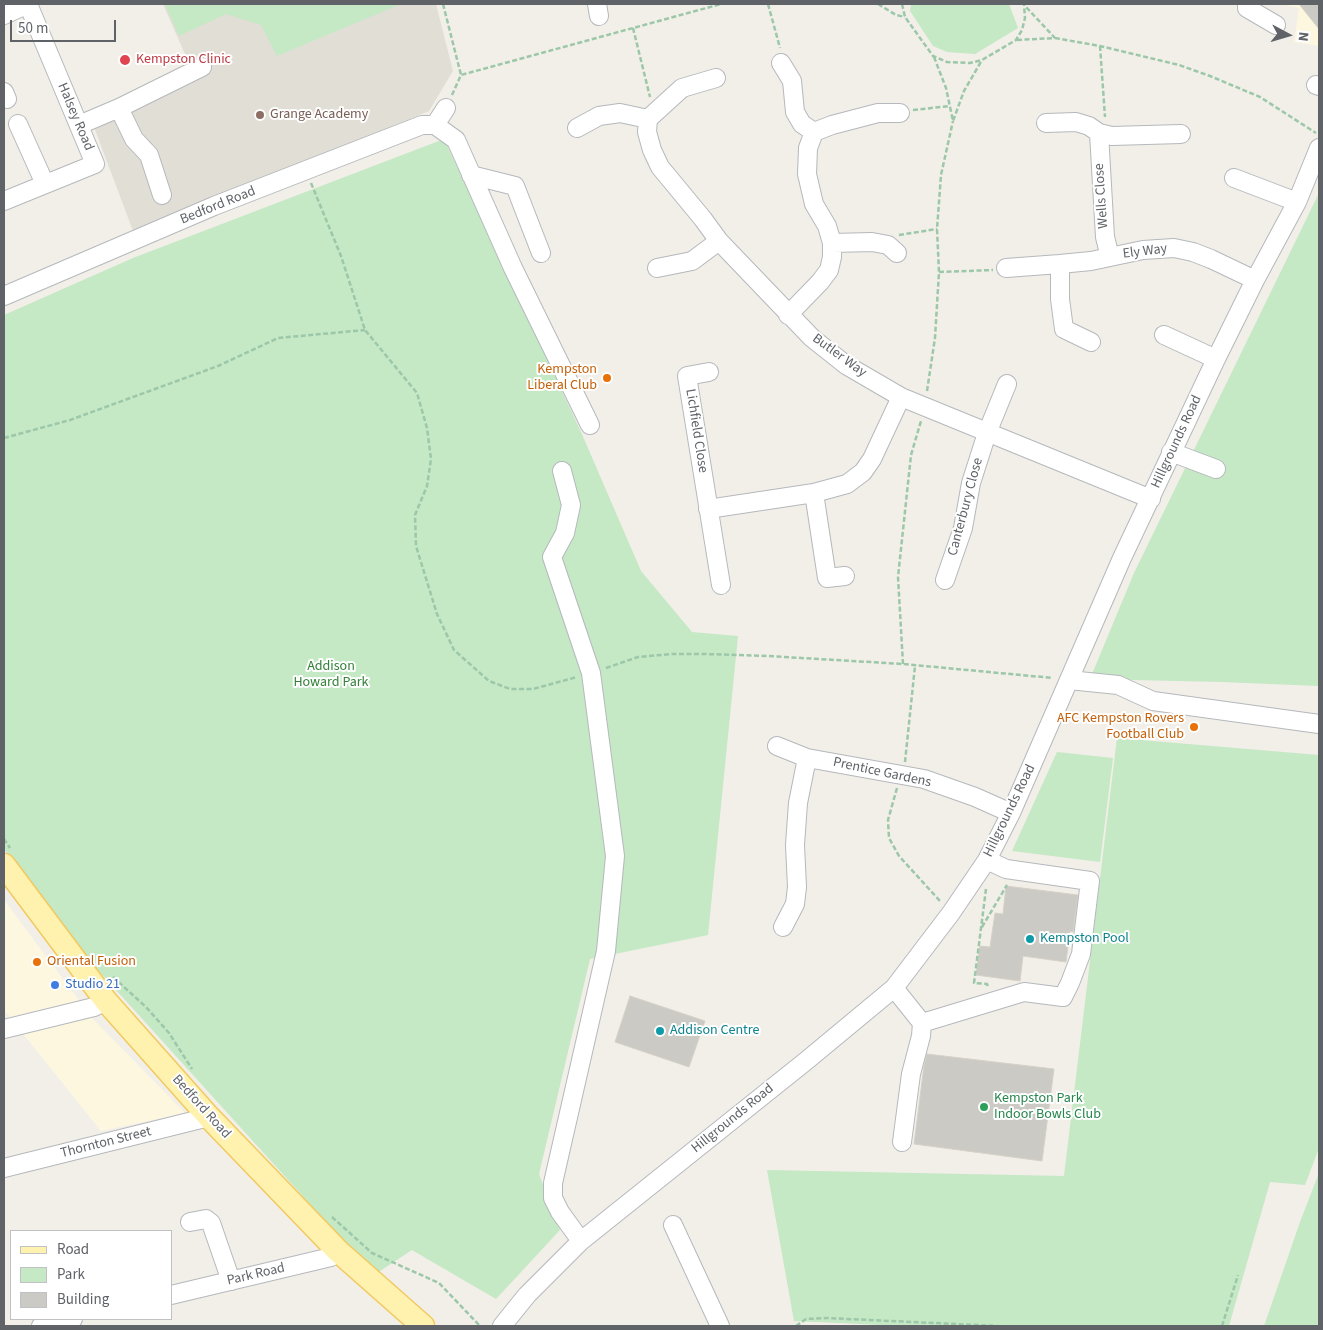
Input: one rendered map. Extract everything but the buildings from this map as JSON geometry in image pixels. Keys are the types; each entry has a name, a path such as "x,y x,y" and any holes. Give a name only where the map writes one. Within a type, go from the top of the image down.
{"main road":[{"name":"Bedford Road","path":"9,860 106,1000 209,1117 338,1251 423,1326"}],"street":[{"name":"Halsey Road","path":"4,15 28,4 95,164 4,201"},
{"path":"1248,4 1247,8 1276,25"},
{"path":"781,64 792,80 795,112 802,124 814,132"},
{"path":"79,125 119,108 202,67"},
{"path":"578,128 599,116 620,113 648,119 682,88 716,78"},
{"path":"788,315 820,282 829,270 832,257 832,243 827,226 814,204 807,174 808,148 814,132 878,107 900,113"},
{"path":"119,108 134,139 149,155 162,195"},
{"path":"446,108 435,124 456,140 513,268 590,424"},
{"name":"Butler Way","path":"648,119 647,132 652,150 660,167 704,219 718,241 788,315 812,338 846,365 901,396 1150,499"},
{"path":"1046,123 1076,122 1089,126 1102,134 1128,136 1181,134"},
{"path":"18,124 45,184"},
{"name":"Bedford Road","path":"4,296 214,206 422,125 435,124"},
{"name":"Wells Close","path":"1102,134 1105,237 1110,257"},
{"name":"Hillgrounds Road","path":"502,1326 527,1295 581,1241 894,988 951,913 987,860 1011,813 1122,558 1171,452 1255,280 1297,202 1319,148"},
{"path":"472,175 515,186 541,254"},
{"path":"1234,178 1297,202"},
{"path":"657,268 692,261 718,241"},
{"path":"832,243 872,242 892,245"},
{"name":"Ely Way","path":"1006,268 1090,261 1143,250 1174,248 1193,252 1211,259 1255,280"},
{"path":"1060,264 1060,299 1064,329 1091,342"},
{"path":"1164,335 1216,359"},
{"name":"Lichfield Close","path":"709,372 687,376 721,585"},
{"path":"987,433 1007,384"},
{"path":"708,509 814,493 847,484 863,472 872,459 901,396"},
{"name":"Canterbury Close","path":"945,580 963,528 971,483 987,433"},
{"path":"1171,452 1216,470"},
{"path":"562,471 571,505 565,533 552,557 591,673 615,856 606,951 553,1183 553,1198 560,1212 581,1241"},
{"path":"814,493 827,578 845,576"},
{"path":"1069,680 1118,685 1153,701 1319,724"},
{"name":"Prentice Gardens","path":"777,746 807,758 924,779 975,797 1011,813"},
{"path":"782,927 795,904 797,887 794,844 798,803 807,758"},
{"path":"922,1023 1024,992 1063,996 1081,954 1090,881 1006,869 987,860"},
{"path":"894,988 922,1023 921,1036 911,1074 902,1142"},
{"path":"4,1029 94,1007 106,1000"},
{"name":"Thornton Street","path":"4,1168 209,1117"},
{"path":"190,1222 206,1219 212,1223 232,1281"},
{"path":"673,1225 720,1326"},
{"name":"Park Road","path":"172,1295 331,1257 338,1251"},
{"path":"41,1326 68,1320"}],"path":[{"path":"444,4 461,75 446,108"},
{"path":"461,75 721,4"},
{"path":"768,4 780,48 781,64"},
{"path":"878,4 896,15 905,17"},
{"path":"902,4 905,17 933,56 946,88 953,121 964,90 982,60"},
{"path":"1024,5 1055,38"},
{"path":"1016,40 1023,24 1024,5"},
{"path":"633,28 652,105 648,119"},
{"path":"933,56 947,62 970,63 982,60 1016,40 1055,38 1100,46 1179,65 1210,76 1260,97 1319,135"},
{"path":"1100,46 1102,134"},
{"path":"900,113 920,108 950,106"},
{"path":"306,170 341,256 365,330 418,393 425,420 431,459 427,486 415,515 416,546 437,614 454,650 488,680 510,688 533,689 591,673 638,657 672,654 768,656 915,666 1069,680"},
{"path":"892,245 937,229"},
{"path":"939,272 1006,268"},
{"path":"4,438 70,420 218,366 278,338 365,330"},
{"path":"915,666 905,760 888,820 889,838 899,856 951,913"},
{"path":"4,839 9,860"},
{"path":"981,930 1006,885 1018,886 1020,871"},
{"path":"973,880 986,889 974,983 987,984 993,1001"},
{"path":"106,972 146,1007 169,1033 193,1070"},
{"path":"331,1217 372,1253 438,1283 480,1326"},
{"path":"1222,1326 1238,1275"},
{"path":"796,1326 806,1319 827,1318 998,1326"}],"shaded area":[{"name":"Grange Academy","path":"163,4 436,4 453,71 429,111 133,231 91,119 195,77"},
{"path":"1281,4 1319,4 1319,46 1294,42 1299,8"},
{"path":"4,900 92,1018 185,1113 101,1131 4,1010"}],"green space":[{"path":"165,4 401,4 277,56 261,25 226,14 179,36"},
{"path":"911,4 1009,4 1018,28 975,54 947,52 933,46 910,11"},
{"name":"Addison Howard Park","path":"444,139 581,432 641,571 692,632 738,636 708,935 590,959 539,1174 560,1230 496,1299 412,1250 377,1273 338,1235 97,969 4,849 4,315 133,258"},
{"path":"1319,193 1319,686 1090,679 1134,573"},
{"path":"1117,738 1319,755 1319,1148 1305,1185 1270,1182 1229,1326 903,1326 794,1321 767,1170 1064,1176"},
{"path":"1057,752 1113,758 1100,862 1012,851"},
{"path":"1319,1173 1319,1326 1264,1326 1300,1222"}],"place":[{"name":"Kempston Clinic","path":"125,60"},
{"name":"Grange Academy","path":"260,115"},
{"name":"Kempston Liberal Club","path":"607,378"},
{"name":"AFC Kempston Rovers Football Club","path":"1194,727"},
{"name":"Kempston Pool","path":"1030,939"},
{"name":"Oriental Fusion","path":"37,962"},
{"name":"Studio 21","path":"55,985"},
{"name":"Addison Centre","path":"660,1031"},
{"name":"Kempston Park Indoor Bowls Club","path":"984,1107"}]}
